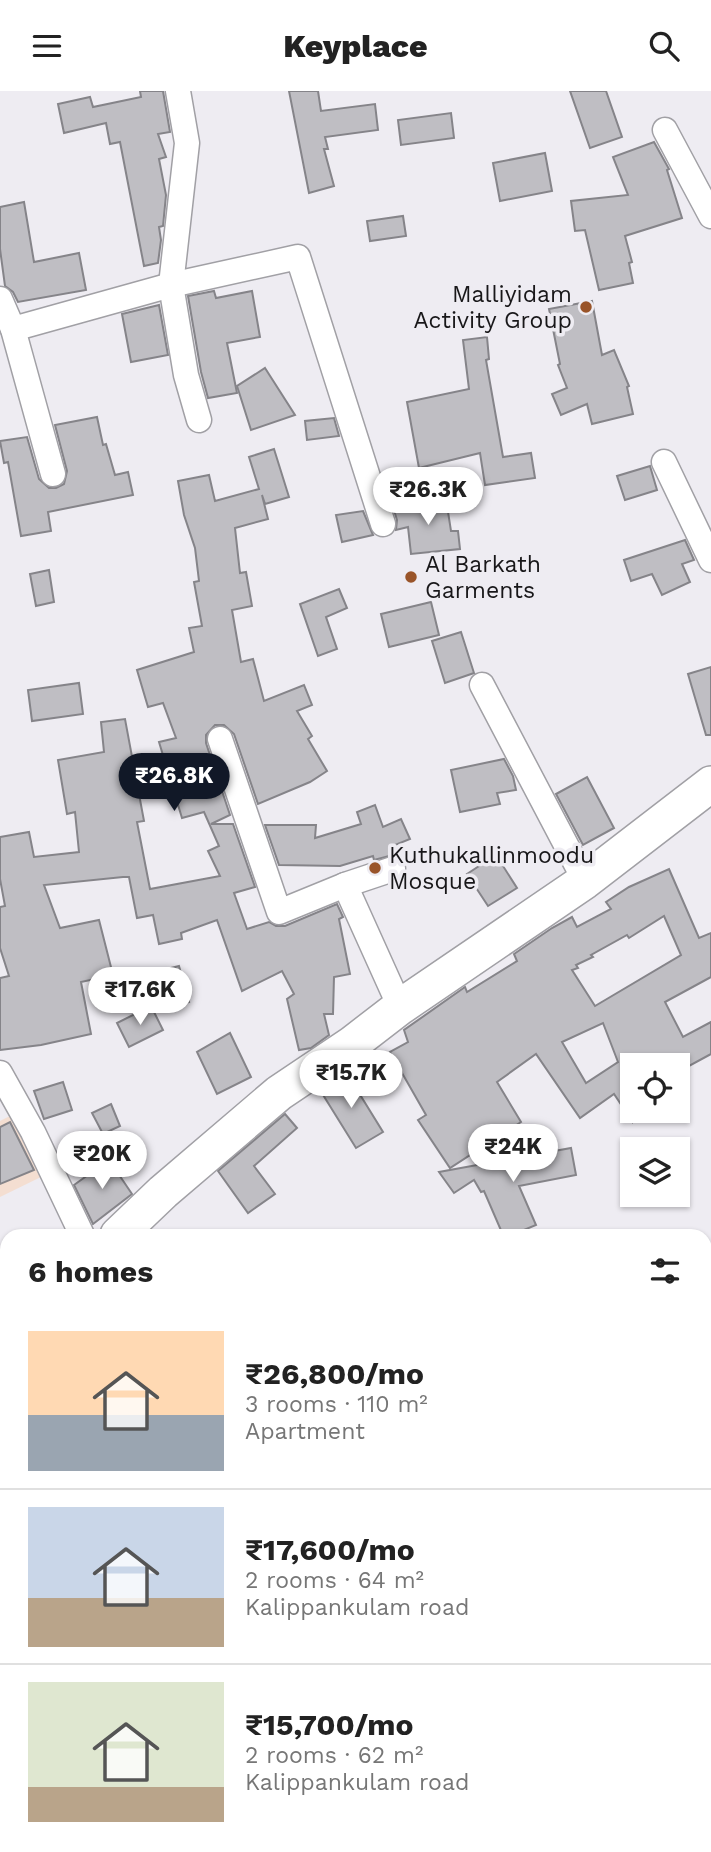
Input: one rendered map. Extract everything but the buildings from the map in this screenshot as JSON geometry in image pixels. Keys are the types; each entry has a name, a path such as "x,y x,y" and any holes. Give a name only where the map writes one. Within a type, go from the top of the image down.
{"street":[{"path":"178,91 187,142 171,285 186,375 199,420"},
{"path":"665,130 711,216"},
{"path":"13,330 171,285 298,257 383,524"},
{"path":"0,299 13,330 53,474"},
{"path":"664,462 711,559"},
{"path":"482,685 585,881"},
{"path":"220,739 279,912 393,869"},
{"path":"124,1229 163,1192 279,1093 585,881 711,784"},
{"path":"345,885 400,1007"},
{"path":"0,1073 33,1132 79,1229"}],"shaded area":[{"path":"16,1113 43,1176 0,1197 0,1121"}],"place":[{"name":"Malliyidam Activity Group","path":"586,307"},
{"name":"Al Barkath Garments","path":"411,577"},
{"name":"Kuthukallinmoodu Mosque","path":"375,868"}]}
